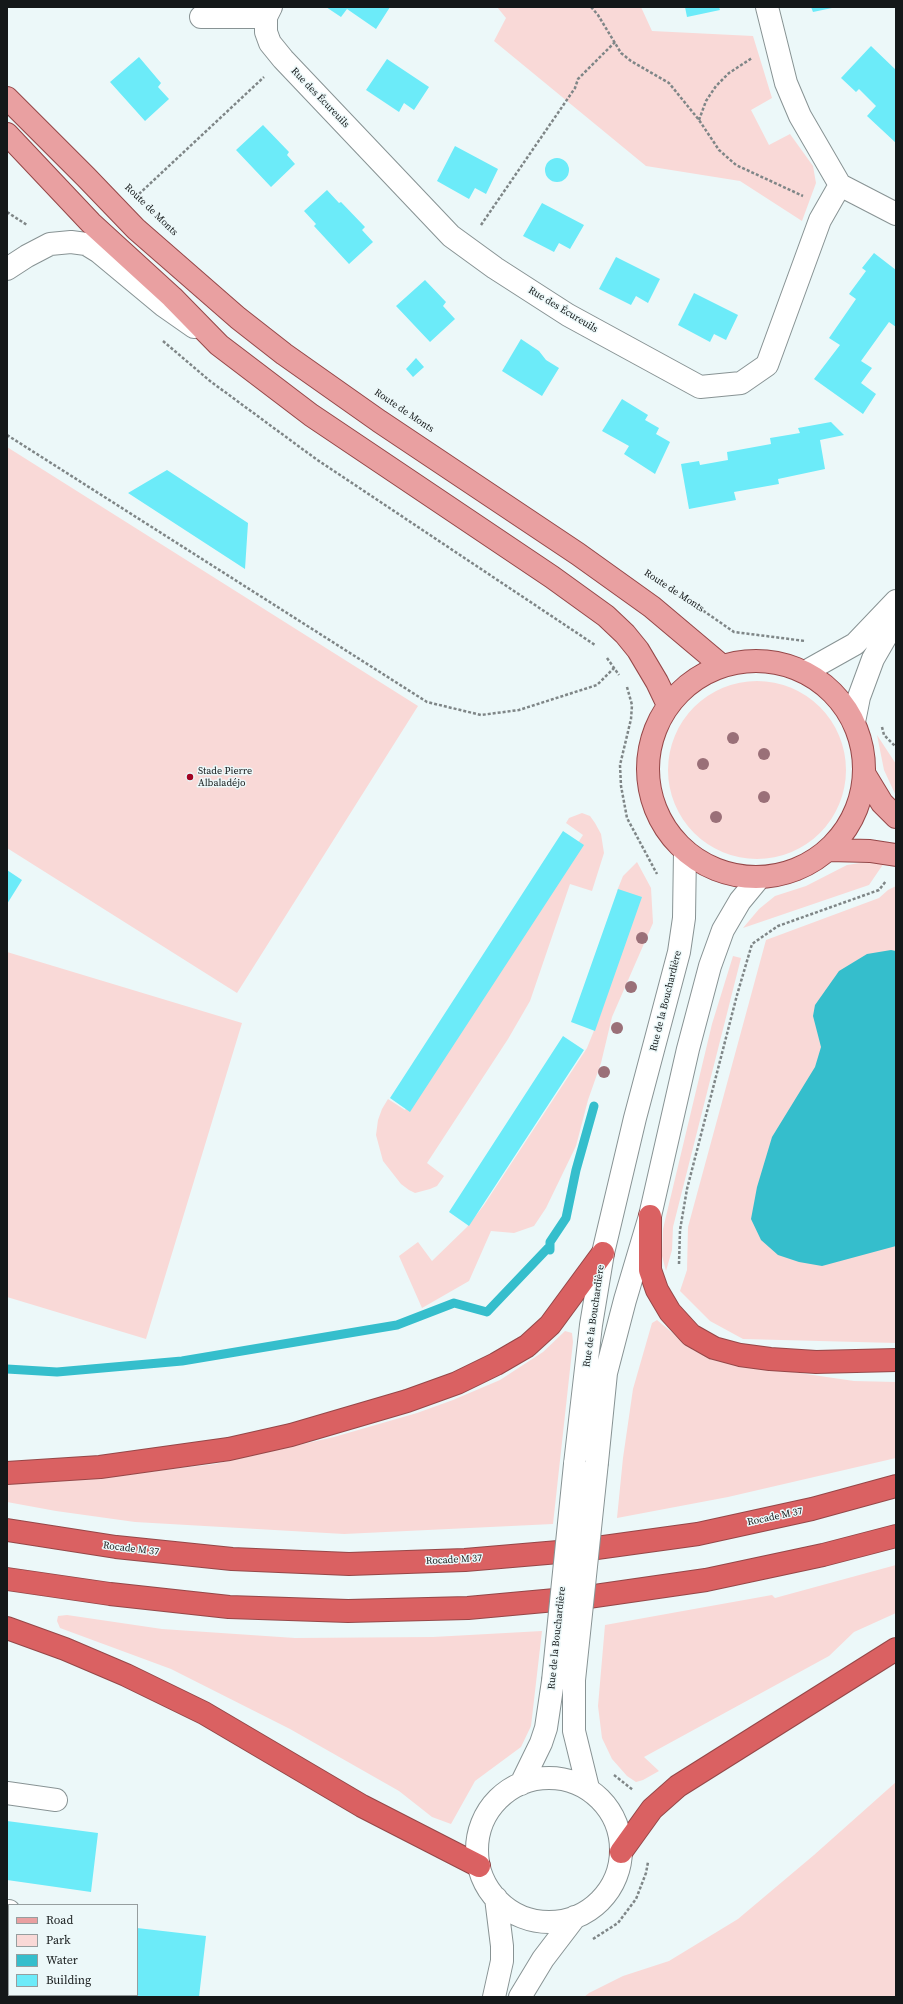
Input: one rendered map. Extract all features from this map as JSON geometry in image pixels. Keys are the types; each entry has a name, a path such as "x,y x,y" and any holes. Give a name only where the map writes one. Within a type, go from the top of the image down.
{"highway":[{"path":"650,1216 650,1270 657,1290 670,1312 691,1334 714,1348 740,1355 770,1359 816,1362 896,1360"},
{"path":"7,1473 100,1467 229,1449 291,1435 407,1402 456,1383 496,1364 527,1346 550,1325 603,1254"},
{"name":"Rocade M 37","path":"7,1530 116,1547 232,1559 349,1564 465,1560 589,1549 698,1534 812,1509 896,1486"},
{"path":"7,1579 110,1594 229,1607 348,1611 468,1608 588,1597 706,1580 823,1556 896,1536"},
{"path":"7,1628 65,1649 204,1713 362,1806 479,1866"},
{"path":"621,1852 652,1809 678,1786 896,1649"}],"main road":[{"path":"7,98 86,176 136,230 238,318 290,358 373,417 578,554 652,607 722,666"},
{"path":"7,134 91,223 172,297 219,345 311,415 552,577 606,616 625,634 638,650 658,682 668,705"},
{"path":"749,661 776,662 805,672 825,685 841,702 854,722 862,748 864,775 859,803 847,828 829,850 808,865 784,874 759,878 732,875 707,866 675,842 658,815 648,784 649,752 656,727 668,705 683,689 702,676 722,666 749,661"},
{"path":"864,775 882,803 896,817"},
{"path":"829,850 870,851 896,855"}],"street":[{"path":"767,7 786,83 800,116 840,185 896,214"},
{"name":"Rue des Écureuils","path":"201,17 268,12 266,32 270,43 283,59 451,236 495,268 568,315 700,387 741,383 767,366 820,220 840,185"},
{"path":"7,269 50,244 71,242 86,244 99,252 164,306 219,345"},
{"path":"805,672 855,644 896,601"},
{"path":"854,722 859,697 873,659 896,619"},
{"name":"Rue de la Bouchardière","path":"588,1788 563,1681 575,1464 591,1325 603,1254 635,1118 679,952 684,911 685,851"},
{"name":"Rue de la Bouchardière","path":"521,1784 542,1743 563,1681 597,1462 606,1373 625,1300 650,1216 687,1056 710,966 723,930 740,901 759,878"},
{"path":"537,1778 555,1778 572,1781 588,1788 602,1800 613,1816 619,1833 621,1852 618,1872 608,1892 593,1907 575,1917 558,1922 541,1922 524,1918 508,1910 496,1898 485,1883 479,1866 477,1841 484,1817 500,1797 521,1784 537,1778"},
{"path":"7,1793 56,1800"},
{"path":"494,1997 502,1961 502,1946 496,1898"},
{"path":"520,1997 543,1959 575,1917"}],"path":[{"path":"591,7 621,53 631,61 669,83 699,120 719,150 736,165 827,208"},
{"path":"466,247 575,88 578,79 615,42"},
{"path":"699,120 706,101 716,86 729,73 746,60 776,47"},
{"path":"136,197 283,59"},
{"path":"7,212 50,244"},
{"path":"157,335 210,381 316,459 601,649"},
{"path":"7,435 427,702 481,714 519,710 597,685 614,668"},
{"name":"Route de Monts","path":"691,603 734,632 806,641 812,639"},
{"path":"605,656 622,679"},
{"path":"626,685 632,705 631,719 620,765 621,786 627,818 659,879"},
{"path":"657,1290 679,1266 680,1230 687,1189 735,1002 752,944 778,926 879,890 889,878"}],"green space":[{"path":"497,7 641,7 652,31 753,36 772,98 751,110 769,145 790,134 813,166 816,183 802,221 740,181 646,166 494,41 506,18"},
{"name":"Stade Pierre Albaladéjo","path":"7,447 418,706 237,993 7,848"},
{"path":"748,681 766,681 783,684 799,691 814,701 826,713 836,728 843,744 846,770 845,787 840,804 826,827 814,839 799,849 783,856 766,859 748,859 731,856 715,849 700,839 688,827 678,812 671,796 668,779 668,761 671,744 678,728 688,713 700,701 715,691 731,684"},
{"path":"877,735 896,764 896,796 884,770"},
{"path":"582,813 590,816 595,823 601,834 604,853 592,891 570,884 530,1001 508,1039 427,1163 444,1176 437,1186 415,1193 401,1184 383,1161 376,1135 378,1120 382,1109 388,1099 405,1110 583,835 566,823 569,818"},
{"path":"637,862 651,888 653,923 612,1017 601,1063 588,1100 576,1146 546,1208 534,1226 514,1233 491,1231 469,1281 422,1308 399,1256 418,1242 432,1261 467,1227 484,1205 587,1048 599,1018 639,898 617,891 623,876"},
{"path":"860,863 884,863 869,885 743,928 759,909 775,896 806,886 847,865"},
{"path":"896,886 896,1343 743,1339 710,1321 680,1291 687,1270 688,1227 766,940 879,898 888,890"},
{"path":"7,952 242,1023 146,1339 7,1297"},
{"path":"733,956 741,958 673,1227 672,1250 666,1271 662,1256 663,1229 712,1024"},
{"path":"657,1320 693,1350 717,1361 854,1381 896,1382 896,1458 728,1497 617,1518 623,1458 633,1389 652,1323"},
{"path":"565,1331 572,1333 573,1342 553,1524 344,1534 135,1522 56,1511 7,1502 7,1484 90,1479 215,1464 334,1437 417,1413 453,1400 500,1380 543,1352"},
{"path":"896,1565 896,1613 854,1632 829,1656 644,1757 659,1771 643,1780 636,1782 627,1776 612,1759 602,1738 598,1706 605,1625 772,1595 775,1598"},
{"path":"67,1615 162,1629 295,1638 433,1637 542,1631 531,1726 521,1747 475,1781 451,1824 432,1817 399,1791 290,1729 171,1669 60,1628 57,1621 58,1616"},
{"path":"896,1782 896,1997 584,1997 623,1976 669,1961 738,1919 814,1855"}],"water":[{"path":"891,950 896,951 896,1246 822,1266 799,1262 778,1255 761,1240 751,1219 757,1187 772,1137 815,1067 821,1047 813,1016 815,1005 839,971 867,954"}],"building":[{"path":"326,7 390,7 376,29 347,9 341,17"},
{"path":"685,7 719,7 720,10 687,17"},
{"path":"811,7 831,7 832,8 813,12"},
{"path":"871,46 896,70 896,143 867,116 876,106 859,89 856,92 841,78"},
{"path":"139,57 161,83 158,87 169,99 145,121 110,82"},
{"path":"387,59 429,87 414,110 404,103 399,112 366,90"},
{"path":"263,125 289,152 287,155 295,164 271,187 236,150"},
{"path":"455,146 498,169 486,194 475,188 469,199 437,181"},
{"path":"557,158 565,162 569,170 565,178 557,182 549,178 545,170 549,162"},
{"path":"327,190 365,227 362,230 373,242 349,264 314,226 316,224 304,211"},
{"path":"542,203 584,225 570,249 559,243 554,252 523,236"},
{"path":"874,253 896,270 896,327 889,322 861,361 872,368 861,383 876,394 863,414 814,379 840,345 829,338 856,299 849,294 866,271 862,268"},
{"path":"616,257 660,279 648,303 636,296 631,305 599,289"},
{"path":"425,280 446,302 443,306 455,319 430,342 396,306"},
{"path":"694,293 738,315 726,340 714,334 710,342 678,325"},
{"path":"521,339 539,351 546,360 559,368 542,396 502,371"},
{"path":"416,358 424,367 413,377 406,369"},
{"path":"622,399 648,415 645,420 659,428 656,434 670,442 655,474 624,454 629,446 602,431"},
{"path":"831,422 844,435 820,440 825,469 778,479 779,484 734,492 736,500 689,509 681,464 699,461 700,465 728,460 727,452 771,444 770,438 800,433 798,428"},
{"path":"167,470 248,523 245,569 128,493"},
{"path":"563,831 584,845 410,1112 390,1098"},
{"path":"7,870 22,880 7,904"},
{"path":"618,889 642,897 595,1031 571,1022"},
{"path":"563,1036 584,1050 469,1226 449,1212"},
{"path":"7,1821 98,1833 91,1892 7,1880"},
{"path":"138,1928 206,1936 199,1997 109,1997 138,1996"}],"waterway":[{"path":"550,1250 550,1242 566,1218 576,1170 594,1106"},
{"path":"7,1369 57,1372 182,1361 397,1325 454,1303 487,1312 548,1248"}],"place":[{"name":"Stade Pierre Albaladéjo","path":"190,777"}]}
